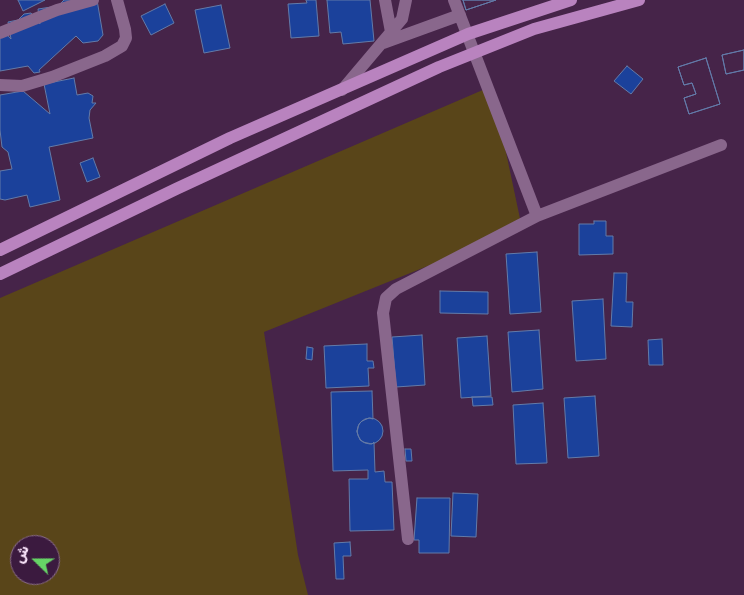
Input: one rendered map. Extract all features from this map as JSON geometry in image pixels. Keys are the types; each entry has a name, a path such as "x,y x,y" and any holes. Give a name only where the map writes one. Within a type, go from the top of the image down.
{"main road":[{"path":"0,250 230,138 468,34 537,6 571,0"},
{"path":"0,274 176,189 439,67 534,29 639,0"}],"street":[{"path":"0,33 57,10 93,0"},
{"path":"0,85 22,86 52,77 104,56 122,46 126,38 125,28 116,0"},
{"path":"385,0 391,32"},
{"path":"342,90 403,17 406,0"},
{"path":"454,0 537,216"},
{"path":"383,42 460,15"},
{"path":"408,539 383,313 386,298 396,289 537,216 721,145"}],"shaded area":[{"path":"492,86 522,228 264,332 298,555 308,595 0,595 0,298"}],"building":[{"path":"18,0 45,0 23,11"},
{"path":"64,0 97,0 103,35 98,41 83,43 76,36 39,70 40,72 34,73 28,66 0,71 0,27 11,39 8,22 18,20 24,14 31,13 40,24 38,9 58,6"},
{"path":"306,0 316,0 319,36 291,38 288,4 307,3"},
{"path":"327,0 370,0 374,41 343,44 341,32 330,33"},
{"path":"463,0 496,0 466,10"},
{"path":"463,0 496,0 466,10"},
{"path":"165,4 174,23 151,35 141,16"},
{"path":"221,5 230,48 204,53 195,10"},
{"path":"744,50 744,70 726,74 722,55"},
{"path":"744,50 744,70 726,74 722,55"},
{"path":"706,58 720,104 689,114 684,98 696,94 692,83 684,85 678,67"},
{"path":"706,58 720,104 689,114 684,98 696,94 692,83 684,85 678,67"},
{"path":"627,66 643,79 631,94 614,81"},
{"path":"74,78 77,95 88,93 93,96 92,103 96,103 90,110 89,118 93,138 49,147 60,200 30,207 27,195 5,200 0,199 0,171 12,169 8,152 2,147 0,95 23,91 50,114 44,84"},
{"path":"93,158 100,177 87,182 80,163"},
{"path":"594,221 606,221 606,236 613,236 613,254 579,255 579,224 594,224"},
{"path":"537,252 541,312 510,314 506,254"},
{"path":"614,273 627,273 626,302 633,302 632,327 611,326"},
{"path":"440,291 488,292 488,314 440,313"},
{"path":"603,299 606,359 576,361 572,301"},
{"path":"539,330 543,389 512,392 508,332"},
{"path":"422,335 425,385 396,387 392,337"},
{"path":"487,336 491,396 461,398 457,338"},
{"path":"662,339 663,365 649,365 648,340"},
{"path":"367,344 367,361 373,361 374,368 368,368 369,386 326,388 324,346"},
{"path":"307,347 313,348 312,360 306,359"},
{"path":"372,391 373,419 369,418 362,421 357,432 360,440 363,442 372,444 374,442 375,472 384,471 385,482 392,482 394,530 350,531 349,479 368,479 368,470 333,471 331,392"},
{"path":"595,396 599,456 568,458 564,398"},
{"path":"472,397 492,397 493,405 473,406"},
{"path":"543,403 547,463 516,464 513,405"},
{"path":"370,418 379,422 383,431 379,440 370,444 361,440 357,431 361,422"},
{"path":"405,449 411,449 412,461 406,461"},
{"path":"453,493 478,494 476,537 451,536"},
{"path":"417,498 450,498 449,553 419,553 419,540 414,540"},
{"path":"350,542 351,556 343,556 344,579 336,579 334,543"}]}
